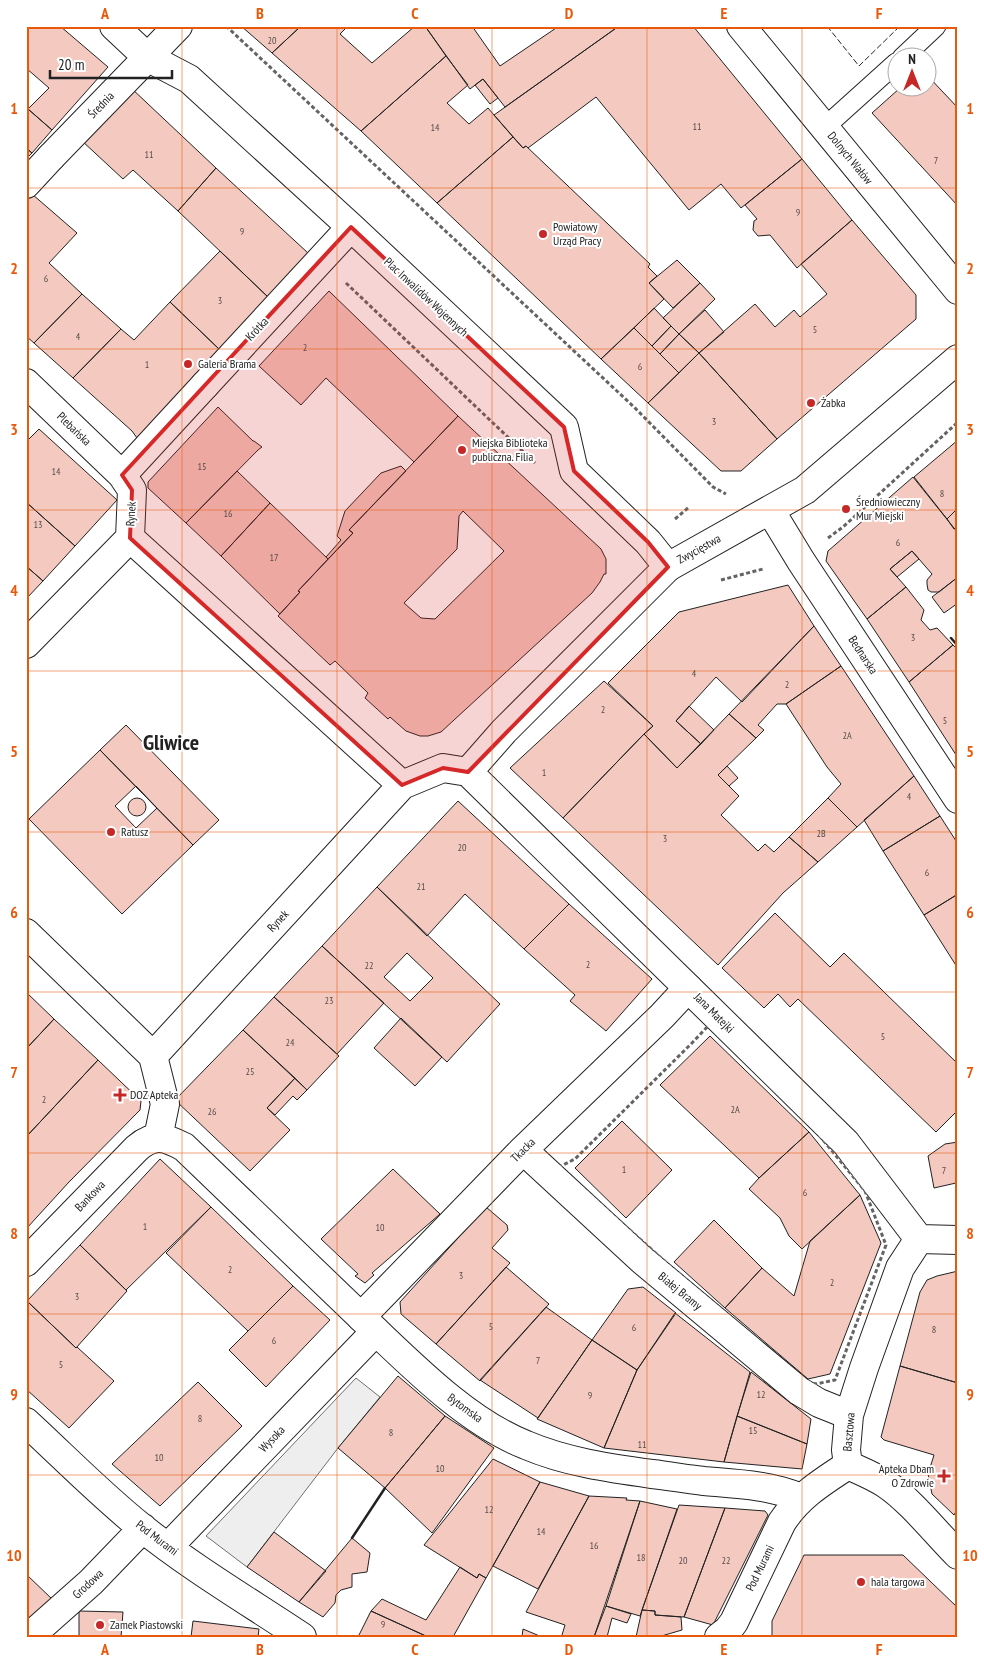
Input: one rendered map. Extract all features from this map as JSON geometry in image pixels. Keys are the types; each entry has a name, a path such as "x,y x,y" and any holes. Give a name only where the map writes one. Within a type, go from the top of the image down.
{"street":[{"name":"Plac Inwalidów Wojennych","path":"114,26 147,57 189,79 351,227 564,427 574,471 648,542 668,567"},
{"name":"Średnia","path":"26,184 178,26"},
{"name":"Dolnych Wałów","path":"740,26 958,290"},
{"name":"Krótka","path":"127,482 205,385 351,227"},
{"name":"Zwycięstwa","path":"456,770 504,731 668,567 805,490 958,359"},
{"name":"Plebańska","path":"26,383 127,482"},
{"name":"Rynek","path":"127,482 130,538 402,785"},
{"name":"Bednarska","path":"770,510 801,561 958,799"},
{"name":"Rynek","path":"26,644 130,538"},
{"name":"Rynek","path":"153,1056 402,785 456,770"},
{"name":"Jana Matejki","path":"456,770 688,988 846,1143 919,1239"},
{"path":"26,933 153,1056 165,1104 158,1138"},
{"name":"Tkacka","path":"369,1324 523,1150 662,1016 688,988"},
{"name":"Bankowa","path":"26,1262 137,1148 147,1140 158,1138"},
{"name":"Bytomska","path":"158,1138 170,1140 184,1147 441,1391 496,1430 524,1445 556,1456 590,1464 701,1481 767,1487 782,1490 801,1498"},
{"name":"Białej Bramy","path":"523,1150 642,1260 799,1391 819,1403 849,1415"},
{"path":"919,1239 958,1240"},
{"name":"Basztowa","path":"919,1239 900,1268 849,1415 846,1442 848,1465 887,1484 958,1555"},
{"name":"Wysoka","path":"168,1546 369,1324"},
{"name":"Pod Murami","path":"26,1422 142,1528 248,1603 302,1637"},
{"path":"801,1498 848,1465"},
{"name":"Pod Murami","path":"720,1637 734,1622 782,1522 791,1508 801,1498"},
{"name":"Grodowa","path":"29,1637 91,1582 142,1528"}],"lane":[{"path":"913,48 936,26"},
{"path":"825,128 886,71"}],"path":[{"path":"226,26 627,400 713,487 726,494"},
{"path":"339,277 539,467"},
{"path":"826,540 843,527 958,422"},
{"path":"710,1024 814,1129 865,1191 886,1245 835,1380 816,1384 805,1381 669,1265 559,1167 575,1159 710,1024"}],"highlighted area":[{"path":"351,227 564,427 574,471 648,542 668,567 468,772 443,768 402,785 130,538 132,490 122,475"}],"shaded area":[{"path":"356,1378 380,1397 338,1448 247,1567 206,1536"}],"building":[{"path":"26,26 60,26 108,67 52,130 28,109 49,88 26,68"},
{"path":"241,26 301,26 272,53"},
{"path":"301,26 348,26 340,34 372,63 415,26 425,26 446,56 361,131 272,53"},
{"path":"425,26 472,26 500,66 559,26 619,26 505,107 483,79 470,89"},
{"path":"619,26 693,26 802,159 741,208 721,184 689,210 596,97 528,148 526,146 523,148 494,115"},
{"path":"446,56 468,85 447,103 469,124 488,108 513,137 437,203 361,131"},
{"path":"483,79 498,98 490,104 475,85"},
{"path":"936,85 958,108 958,206 872,113 889,98 936,98"},
{"path":"130,87 216,168 178,211 133,170 123,179 81,140"},
{"path":"28,109 52,130 32,153 26,148 26,111"},
{"name":"Powiatowy Urząd Pracy","path":"513,137 523,148 526,146 650,264 648,267 657,276 649,283 664,299 601,359 437,203"},
{"path":"26,148 32,153 26,159"},
{"path":"802,159 852,220 797,268 770,235 758,236 753,230 754,221 757,219 745,205"},
{"path":"216,168 308,253 269,298 178,211"},
{"path":"32,194 77,233 49,263 82,294 34,343 26,336 26,201"},
{"path":"852,220 916,295 916,319 777,439 699,353 755,304 775,327 794,310 800,317 827,294 801,264"},
{"path":"220,251 269,298 220,350 170,302"},
{"path":"677,260 700,283 673,308 649,283"},
{"path":"700,283 715,299 679,334 663,318"},
{"path":"329,291 458,416 414,462 326,378 301,405 259,366"},
{"path":"82,294 121,329 73,378 34,343"},
{"path":"170,302 220,350 137,438 132,431 73,378 121,329 134,340"},
{"path":"654,308 671,326 652,346 634,328"},
{"path":"705,310 724,332 699,353 679,334"},
{"path":"671,326 679,334 660,354 652,346"},
{"path":"634,328 679,373 648,403 601,359"},
{"path":"679,334 699,353 679,373 660,354"},
{"path":"699,353 777,439 741,471 721,471 648,403"},
{"path":"218,407 253,441 262,447 186,523 148,488 148,482"},
{"path":"458,416 601,549 606,559 606,574 604,574 592,593 441,732 420,736 406,731 390,717 388,719 365,698 368,693 335,661 330,665 278,616 300,592 298,591 353,533 349,530","holes":["463,511 504,551 435,619 421,618 404,603 457,549 459,516"]},
{"path":"39,429 117,500 75,546 26,502 26,442"},
{"path":"958,440 958,508 947,519 914,477"},
{"path":"401,466 406,471 349,530 353,533 328,559 326,557 341,540 337,536 345,511 381,473"},
{"path":"237,471 270,503 221,556 186,523"},
{"path":"913,477 958,533 958,577 939,592 931,592 928,590 927,580 932,574 912,551 890,569 906,587 867,619 826,561 828,551"},
{"path":"26,502 75,546 43,581 26,566"},
{"path":"270,503 328,559 298,591 300,592 280,614 221,556"},
{"path":"958,508 958,526 954,529 947,519"},
{"path":"912,551 919,559 897,577 890,569"},
{"path":"26,566 43,581 26,599"},
{"path":"958,577 958,603 944,613 932,597"},
{"path":"788,585 814,626 742,702 716,677 676,721 701,744 677,768 644,734 653,726 608,683 679,612"},
{"path":"906,587 924,610 921,620 930,630 937,628 953,645 909,682 867,619"},
{"path":"814,626 841,666 786,704 777,704 758,725 764,730 756,738 729,714"},
{"path":"953,645 958,650 958,758 909,682"},
{"path":"841,666 914,776 857,827 828,798 841,784 827,767 786,704"},
{"path":"604,681 653,726 563,818 510,768"},
{"path":"689,706 714,730 701,744 676,721"},
{"path":"729,714 756,738 718,775 739,796 721,815 758,851 765,844 774,852 789,837 818,862 783,893 718,965 563,818 644,734 677,768"},
{"path":"126,725 219,820 193,845 100,750"},
{"name":"Ratusz","path":"100,750 193,845 122,914 29,819"},
{"path":"727,766 738,778 729,786 718,775"},
{"path":"914,776 940,816 883,851 864,820"},
{"path":"136,786 157,808 136,828 115,806"},
{"path":"137,798 143,801 146,807 143,813 137,816 131,813 128,807 131,801"},
{"path":"828,798 857,827 818,862 789,837"},
{"path":"458,801 569,904 524,949 465,894 427,936 377,887"},
{"path":"940,816 958,844 958,894 924,915 883,851"},
{"path":"377,887 500,1004 447,1062 322,946","holes":["407,953 433,978 410,1001 384,977"]},
{"path":"958,894 958,966 957,967 924,915"},
{"path":"569,904 652,979 606,1031 570,1001 575,995 524,949"},
{"path":"775,913 830,967 844,953 958,1064 958,1110 936,1132 798,999 790,1007 778,994 764,1008 722,968"},
{"path":"322,946 384,1003 337,1054 274,997"},
{"path":"26,992 54,1019 26,1049"},
{"path":"274,997 339,1056 307,1090 243,1030"},
{"path":"401,1018 442,1057 415,1086 374,1048"},
{"path":"54,1019 98,1060 26,1137 26,1049"},
{"path":"243,1030 295,1078 267,1108 290,1130 250,1171 175,1100"},
{"path":"710,1036 809,1132 759,1178 660,1085"},
{"path":"98,1060 141,1101 140,1110 26,1229 26,1137"},
{"path":"295,1078 307,1090 297,1100 293,1096 275,1115 267,1108"},
{"path":"622,1121 672,1170 626,1218 575,1168"},
{"path":"809,1132 860,1195 802,1249 789,1236 780,1218 749,1189"},
{"path":"958,1142 958,1194 956,1183 934,1188 928,1156 945,1144"},
{"path":"160,1159 211,1207 126,1290 80,1245"},
{"path":"393,1169 440,1214 372,1273 374,1275 365,1283 355,1276 358,1274 321,1239"},
{"path":"860,1195 881,1243 830,1374 808,1379 725,1308 762,1268 794,1296 810,1241"},
{"path":"211,1207 293,1286 248,1331 166,1253"},
{"path":"486,1207 507,1225 508,1230 492,1248 510,1263 436,1344 401,1314 400,1302"},
{"path":"714,1220 762,1268 725,1308 674,1262"},
{"path":"80,1245 127,1291 76,1348 27,1301"},
{"path":"506,1267 549,1304 480,1381 436,1344"},
{"path":"958,1271 958,1383 900,1366 920,1292 927,1280"},
{"path":"293,1286 330,1320 266,1387 229,1350"},
{"path":"643,1287 676,1313 637,1370 592,1340 628,1289"},
{"path":"27,1301 114,1381 69,1428 26,1389"},
{"path":"546,1307 592,1340 538,1418 480,1380"},
{"path":"675,1313 750,1372 724,1462 604,1448 637,1370"},
{"path":"592,1340 637,1370 604,1448 537,1419"},
{"path":"900,1366 958,1383 958,1508 954,1515 932,1494 928,1474 934,1455 884,1440 881,1437"},
{"path":"751,1372 811,1419 807,1444 737,1416"},
{"path":"398,1376 445,1416 385,1488 338,1448"},
{"path":"198,1382 242,1426 160,1506 112,1464"},
{"path":"445,1416 494,1448 432,1533 385,1488"},
{"path":"737,1416 807,1444 802,1469 724,1462"},
{"path":"493,1459 540,1482 486,1578 479,1574 477,1578 424,1545"},
{"path":"540,1482 589,1496 538,1589 493,1566"},
{"path":"589,1496 627,1498 626,1500 640,1501 594,1637 592,1635 592,1637 567,1637 562,1635 565,1625 526,1612"},
{"path":"640,1501 677,1509 640,1616 606,1606"},
{"path":"679,1505 725,1508 684,1617 655,1615 655,1611 642,1610"},
{"path":"725,1508 765,1511 768,1515 713,1625 684,1617"},
{"path":"274,1532 326,1571 299,1602 247,1567"},
{"path":"352,1538 370,1553 367,1572 352,1574 352,1587 341,1590 336,1595 335,1603 323,1617 299,1602"},
{"name":"hala targowa","path":"804,1555 903,1555 958,1608 958,1637 772,1637 772,1621"},
{"path":"460,1567 477,1578 479,1574 486,1578 453,1637 428,1637 371,1611 382,1599 426,1620"},
{"path":"26,1574 53,1600 26,1620"},
{"path":"606,1606 631,1614 627,1623 612,1618 607,1637 594,1637"},
{"path":"642,1610 655,1611 655,1615 681,1617 682,1630 658,1637 636,1637"},
{"name":"Zamek Piastowski","path":"79,1611 123,1612 121,1637 79,1637"},
{"path":"371,1611 428,1637 358,1637"},
{"name":"Zamek Piastowski","path":"193,1621 259,1629 258,1637 191,1637"},
{"path":"523,1629 542,1637 522,1637"}],"fence":[{"path":"827,26 859,66 900,26"}],"wall":[{"path":"951,638 958,646"},
{"path":"352,1538 385,1488"}],"place":[{"name":"Powiatowy Urząd Pracy","path":"543,234"},
{"name":"Galeria Brama","path":"188,364"},
{"name":"Żabka","path":"811,403"},
{"name":"Miejska Biblioteka publiczna. Filia","path":"462,450"},
{"name":"Średniowieczny Mur Miejski","path":"846,509"},
{"name":"Ratusz","path":"111,832"},
{"name":"DOZ Apteka","path":"120,1095"},
{"name":"Apteka Dbam O Zdrowie","path":"944,1476"},
{"name":"hala targowa","path":"861,1582"},
{"name":"Zamek Piastowski","path":"100,1625"}],"district":[{"name":"Gliwice","path":"171,742"}]}
